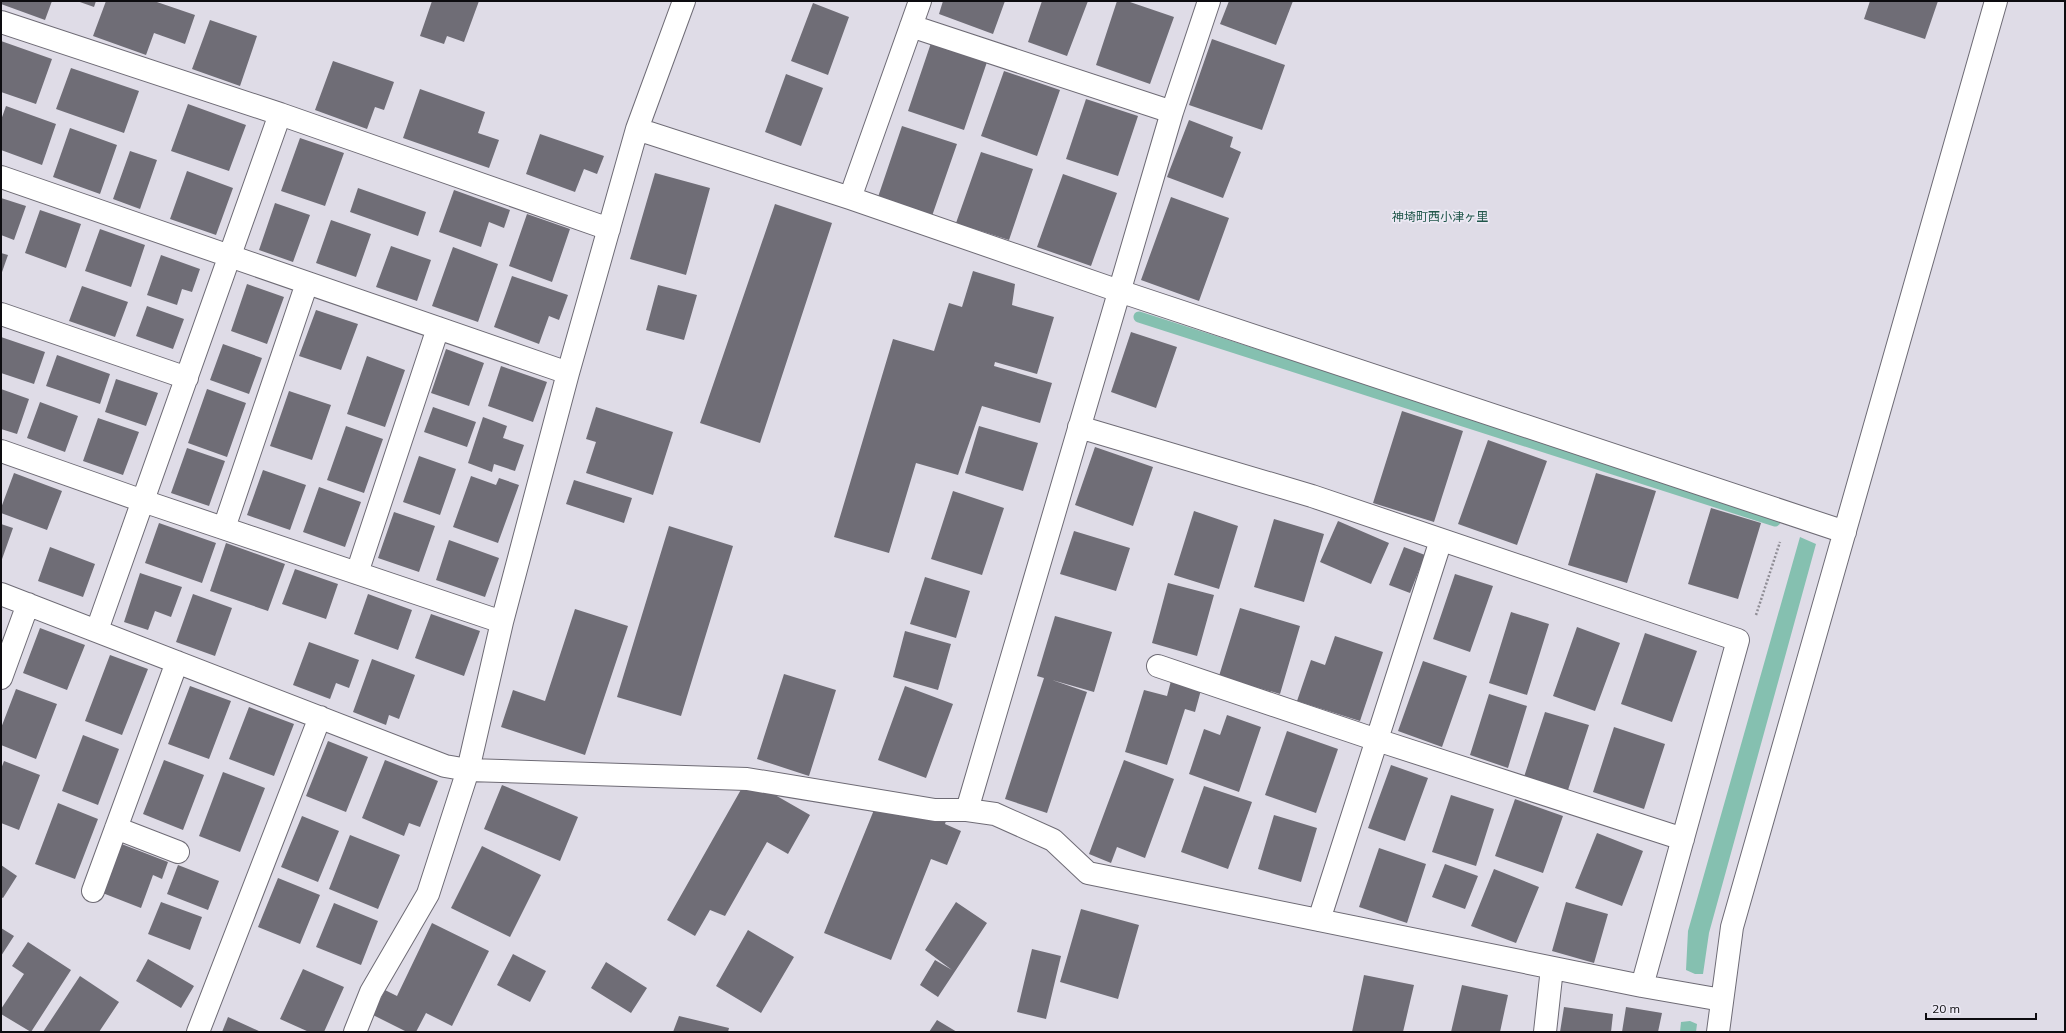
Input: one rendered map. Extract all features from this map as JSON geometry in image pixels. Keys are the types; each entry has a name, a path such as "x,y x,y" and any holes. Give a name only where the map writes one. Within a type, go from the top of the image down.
{"street":[{"path":"354,1032 371,992 428,894 468,770 502,622 568,373 637,129 684,1"},
{"path":"850,198 920,1"},
{"path":"967,810 1172,112 1209,1"},
{"path":"1718,1032 1732,927 1996,1"},
{"path":"1,22 280,114 609,229"},
{"path":"911,26 1172,112"},
{"path":"97,630 280,114"},
{"path":"637,129 850,198 1119,291 1844,532"},
{"path":"1,177 568,373"},
{"path":"224,528 307,283"},
{"path":"1,314 187,378"},
{"path":"357,573 438,328"},
{"path":"1078,428 1312,496 1738,640 1642,986"},
{"path":"1,451 143,501 502,622"},
{"path":"1319,920 1441,540"},
{"path":"1,594 445,766 468,770 747,779 935,810 967,810 995,814 1053,840 1088,873 1552,968 1722,1000"},
{"path":"1,678 28,604"},
{"path":"93,891 177,662"},
{"path":"1158,666 1376,740 1683,839"},
{"path":"198,1032 320,717"},
{"path":"116,828 178,852"},
{"path":"1545,1032 1552,968"}],"path":[{"path":"1738,640 1754,621 1789,513"}],"shaded area":[{"path":"1800,537 1816,544 1709,933 1703,974 1695,974 1686,970 1688,931"},
{"path":"1690,1021 1697,1024 1696,1032 1680,1032 1681,1022"}],"building":[{"path":"1,1 52,1 45,20 1,4"},
{"path":"77,1 96,1 94,7"},
{"path":"106,1 154,1 195,15 185,44 154,33 146,55 93,36"},
{"path":"432,1 479,1 464,42 447,36 444,44 420,36"},
{"path":"943,1 1005,1 993,34 939,14"},
{"path":"1042,1 1088,1 1067,56 1028,42"},
{"path":"1117,1 1127,1 1174,17 1150,84 1096,65"},
{"path":"1229,1 1293,1 1276,45 1220,24"},
{"path":"1870,1 1938,1 1925,39 1864,19"},
{"path":"813,3 849,17 828,75 791,61"},
{"path":"210,20 257,36 240,86 192,69"},
{"path":"1212,39 1285,65 1262,130 1189,105"},
{"path":"1,41 52,59 36,104 1,92"},
{"path":"931,43 987,62 964,130 908,111"},
{"path":"333,61 394,82 384,110 375,107 367,129 315,110"},
{"path":"71,68 139,91 124,133 56,109"},
{"path":"1004,71 1060,90 1037,156 981,136"},
{"path":"786,74 823,88 801,146 765,132"},
{"path":"420,89 485,112 478,133 499,140 489,168 403,138"},
{"path":"1086,99 1138,116 1118,176 1066,159"},
{"path":"188,104 246,125 229,171 171,151"},
{"path":"6,106 56,124 42,165 1,150 1,120"},
{"path":"1189,120 1233,137 1230,147 1241,152 1223,198 1167,177"},
{"path":"902,126 957,144 932,216 878,197"},
{"path":"70,128 117,145 100,194 53,177"},
{"path":"540,134 604,156 597,174 584,169 575,192 526,174"},
{"path":"300,138 344,153 325,206 281,191"},
{"path":"130,151 157,160 140,209 113,199"},
{"path":"981,152 1033,169 1009,240 956,223"},
{"path":"187,171 233,188 216,235 170,219"},
{"path":"655,173 710,188 686,275 630,259"},
{"path":"1063,174 1117,193 1091,266 1037,247"},
{"path":"358,188 426,212 418,236 350,212"},
{"path":"454,190 510,210 504,228 489,222 481,247 439,232"},
{"path":"1171,197 1229,218 1199,301 1141,280"},
{"path":"1,198 26,206 14,240 1,235"},
{"path":"275,203 310,215 293,262 259,250"},
{"path":"775,204 832,223 760,443 700,423"},
{"path":"40,210 81,224 66,268 25,253"},
{"path":"527,214 570,229 552,282 509,266"},
{"path":"331,220 371,234 356,277 316,263"},
{"path":"100,229 145,245 131,287 85,271"},
{"path":"391,246 431,260 417,301 376,287"},
{"path":"453,247 498,264 478,322 432,306"},
{"path":"1,253 8,255 1,275"},
{"path":"161,255 200,269 192,292 182,289 177,305 147,295"},
{"path":"973,271 1015,284 1012,305 1054,317 1037,374 995,362 994,366 1052,383 1040,423 982,406 958,475 916,463 889,553 834,537 893,339 934,351 949,303 962,307"},
{"path":"512,276 568,295 559,320 549,316 539,344 494,327"},
{"path":"247,284 284,297 267,344 231,331"},
{"path":"658,285 697,295 684,340 646,330"},
{"path":"82,286 128,302 115,337 69,321"},
{"path":"147,306 184,319 173,349 136,336"},
{"path":"316,310 358,324 341,370 299,356"},
{"path":"1131,332 1177,347 1156,408 1111,392"},
{"path":"1,337 45,352 34,384 1,373"},
{"path":"223,344 262,358 249,394 210,380"},
{"path":"446,349 484,363 469,406 431,393"},
{"path":"57,355 110,374 100,404 46,386"},
{"path":"367,356 405,370 385,427 347,414"},
{"path":"501,366 547,382 533,422 488,406"},
{"path":"116,379 158,393 146,426 105,412"},
{"path":"1,389 29,399 17,434 1,429"},
{"path":"207,389 246,403 227,457 188,443"},
{"path":"289,391 331,405 312,460 270,446"},
{"path":"40,402 78,416 65,452 27,438"},
{"path":"433,407 476,422 467,447 424,432"},
{"path":"596,407 673,432 653,495 586,473 596,442 586,439"},
{"path":"1402,411 1463,431 1434,522 1373,503"},
{"path":"483,417 507,426 503,438 524,445 515,471 494,464 492,472 468,463"},
{"path":"98,418 139,432 123,475 83,461"},
{"path":"346,426 383,439 364,493 327,480"},
{"path":"979,426 1038,443 1023,491 965,473"},
{"path":"1488,440 1547,461 1517,545 1458,524"},
{"path":"1095,447 1153,467 1133,526 1075,505"},
{"path":"187,448 225,461 209,506 171,493"},
{"path":"419,456 456,469 440,515 403,502"},
{"path":"263,470 306,485 290,530 247,515"},
{"path":"14,473 62,491 47,530 1,513 1,508"},
{"path":"1596,473 1656,491 1627,583 1568,565"},
{"path":"471,476 496,485 499,478 519,485 498,543 453,527"},
{"path":"574,480 632,498 624,523 566,504"},
{"path":"319,487 361,502 345,547 303,532"},
{"path":"953,491 1004,508 982,575 931,559"},
{"path":"1711,508 1761,523 1738,599 1688,584"},
{"path":"1194,511 1238,526 1219,589 1174,575"},
{"path":"394,512 435,526 419,572 378,558"},
{"path":"1274,519 1324,534 1304,602 1254,587"},
{"path":"1338,521 1389,543 1371,584 1320,562"},
{"path":"159,523 216,543 202,583 145,563"},
{"path":"1,524 13,528 1,562"},
{"path":"669,526 733,546 681,716 617,697"},
{"path":"1074,531 1130,548 1116,591 1060,574"},
{"path":"449,540 499,558 485,597 436,580"},
{"path":"226,543 285,564 268,611 210,591"},
{"path":"50,547 95,564 83,597 38,581"},
{"path":"1404,547 1425,555 1410,593 1389,585"},
{"path":"295,569 338,584 326,619 282,604"},
{"path":"140,573 182,587 171,617 155,611 148,630 124,622"},
{"path":"1455,574 1493,586 1470,652 1433,639"},
{"path":"925,577 970,591 956,638 910,624"},
{"path":"1168,583 1214,595 1197,656 1152,643"},
{"path":"193,594 232,608 215,656 176,642"},
{"path":"368,594 412,610 398,650 354,634"},
{"path":"1240,608 1300,626 1280,694 1219,676"},
{"path":"575,609 628,626 585,755 501,727 513,690 545,701"},
{"path":"1511,612 1549,624 1527,695 1489,683"},
{"path":"431,614 480,631 464,676 415,658"},
{"path":"1055,616 1112,632 1094,692 1052,680 1087,692 1047,813 1005,799 1044,678 1037,676"},
{"path":"1577,627 1620,643 1595,711 1553,696"},
{"path":"40,628 85,645 67,690 23,673"},
{"path":"905,631 951,644 938,690 893,677"},
{"path":"1645,633 1697,651 1672,722 1621,704"},
{"path":"1335,636 1383,652 1360,721 1297,701 1311,660 1325,665"},
{"path":"309,642 359,660 349,688 336,683 330,699 293,685"},
{"path":"110,655 148,669 122,735 85,721"},
{"path":"372,659 415,675 399,719 389,715 386,725 353,712"},
{"path":"1423,661 1467,676 1442,747 1398,731"},
{"path":"784,674 836,690 809,776 757,759"},
{"path":"1171,681 1201,690 1195,712 1185,709 1167,765 1125,752 1144,690 1167,696"},
{"path":"190,686 231,701 209,759 168,744"},
{"path":"905,686 953,704 926,778 878,760"},
{"path":"16,689 57,704 36,759 1,745 1,728"},
{"path":"1489,694 1527,706 1508,768 1470,755"},
{"path":"249,707 294,724 274,776 229,759"},
{"path":"1545,712 1589,725 1568,790 1524,777"},
{"path":"1227,715 1261,727 1239,792 1189,774 1204,729 1220,735"},
{"path":"1614,727 1665,744 1644,809 1593,792"},
{"path":"1287,731 1338,749 1316,813 1265,795"},
{"path":"83,735 119,749 98,805 62,791"},
{"path":"328,741 368,757 346,812 306,796"},
{"path":"164,760 204,775 183,830 143,814"},
{"path":"385,760 438,781 420,827 409,823 404,836 362,818"},
{"path":"1124,760 1174,779 1145,858 1117,847 1111,863 1089,854"},
{"path":"4,761 40,775 19,830 1,823 1,769"},
{"path":"1391,765 1428,778 1405,841 1368,828"},
{"path":"223,772 265,788 240,852 199,836"},
{"path":"747,779 810,815 788,854 767,842 725,916 710,910 695,936 667,920"},
{"path":"502,785 578,817 560,861 484,829"},
{"path":"1204,786 1252,802 1228,869 1181,852"},
{"path":"1451,795 1494,809 1476,866 1432,852"},
{"path":"1515,799 1563,816 1543,873 1495,856"},
{"path":"878,800 931,821 935,810 948,815 945,824 961,831 947,865 931,859 891,960 824,933"},
{"path":"58,803 98,819 75,879 35,864"},
{"path":"1274,815 1317,828 1301,882 1258,869"},
{"path":"302,816 339,831 318,882 281,867"},
{"path":"1597,833 1643,851 1622,906 1575,888"},
{"path":"350,835 400,855 378,909 329,889"},
{"path":"119,843 168,862 162,879 153,875 141,908 100,892"},
{"path":"482,846 541,875 510,937 451,908"},
{"path":"1379,848 1426,864 1407,923 1359,907"},
{"path":"1445,864 1478,876 1465,909 1432,897"},
{"path":"1,865 17,876 3,898 1,897"},
{"path":"178,865 219,881 208,910 167,894"},
{"path":"1494,869 1539,887 1516,943 1471,926"},
{"path":"278,878 320,895 300,944 258,927"},
{"path":"161,902 202,917 190,950 148,934"},
{"path":"956,902 987,923 938,997 920,985 935,960 952,970 925,950"},
{"path":"1566,902 1608,914 1594,963 1552,951"},
{"path":"334,903 378,921 361,965 316,947"},
{"path":"1081,909 1139,925 1118,999 1060,982"},
{"path":"432,923 489,951 452,1026 426,1013 416,1032 407,1032 373,1015 385,990 397,996"},
{"path":"1,928 14,936 1,956"},
{"path":"748,930 794,957 761,1013 716,986"},
{"path":"28,942 71,970 31,1032 1,1014 1,1009 24,974 12,966"},
{"path":"1032,949 1061,956 1046,1019 1017,1012"},
{"path":"513,954 546,971 530,1002 497,985"},
{"path":"148,959 194,986 181,1008 136,981"},
{"path":"606,962 647,988 631,1013 591,988"},
{"path":"303,969 344,987 324,1032 309,1032 280,1019"},
{"path":"1364,975 1414,985 1403,1032 1352,1032"},
{"path":"80,976 119,1002 99,1032 43,1032"},
{"path":"1462,985 1508,995 1500,1032 1451,1032"},
{"path":"1564,1007 1613,1014 1611,1032 1560,1032"},
{"path":"1626,1007 1662,1013 1658,1032 1622,1032"},
{"path":"679,1016 729,1028 728,1032 673,1032"},
{"path":"228,1017 261,1032 222,1032"},
{"path":"937,1020 957,1032 929,1032"}],"waterway":[{"path":"1139,317 1775,521"}],"district":[{"name":"神埼町西小津ヶ里","path":"1440,216"}]}
